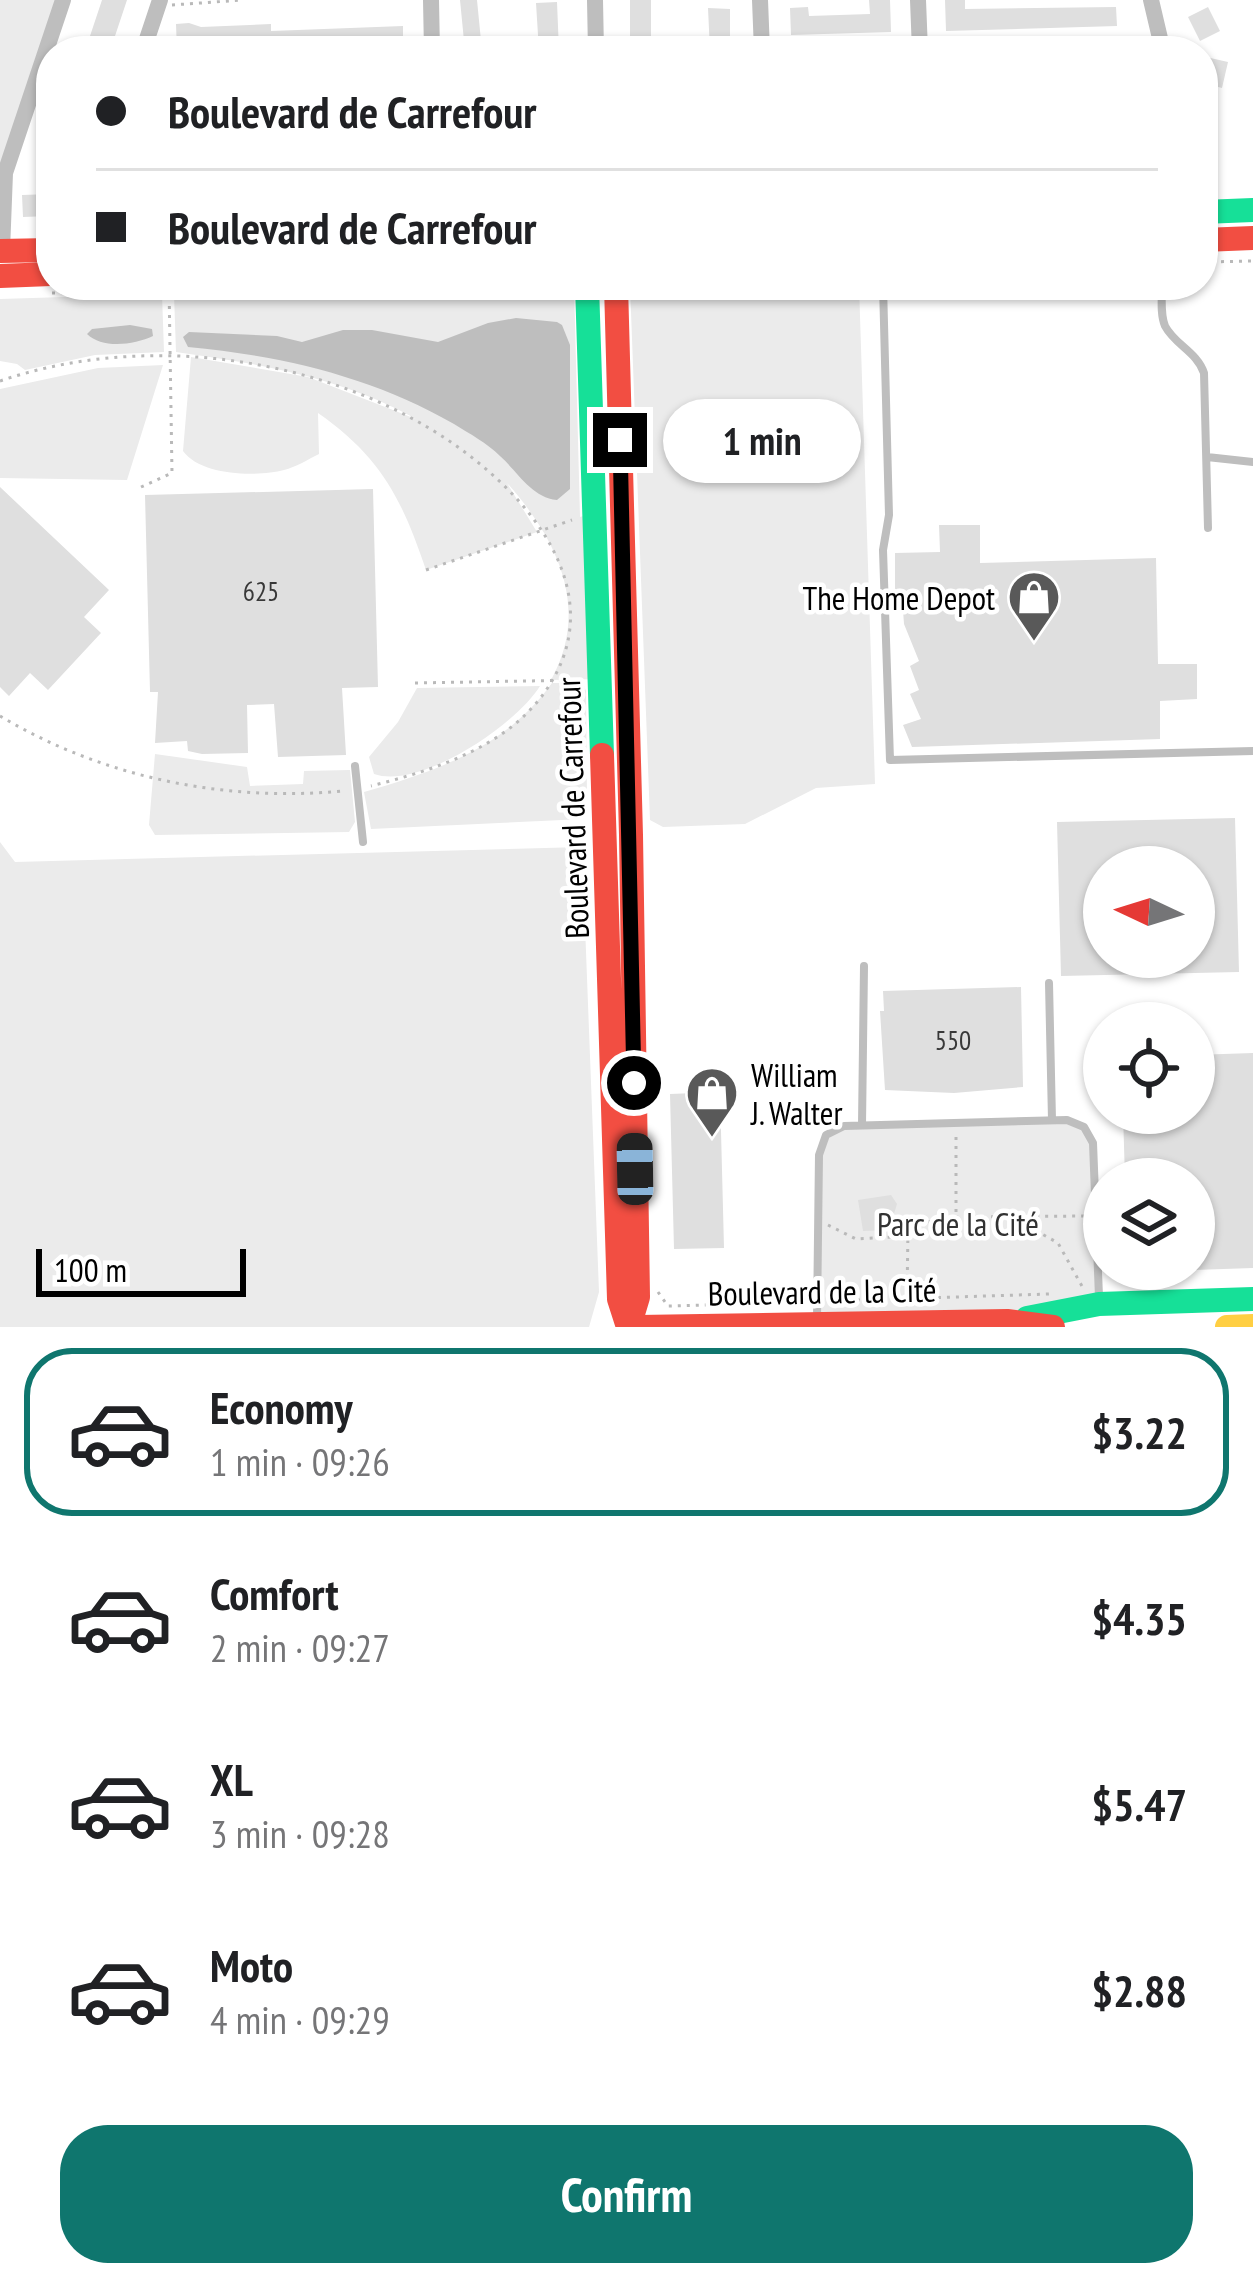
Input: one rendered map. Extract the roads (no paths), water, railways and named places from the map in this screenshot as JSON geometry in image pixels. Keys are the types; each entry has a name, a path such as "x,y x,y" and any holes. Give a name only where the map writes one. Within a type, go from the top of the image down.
{"street":[{"path":"52,36 64,0"},
{"path":"431,0 432,36"},
{"path":"595,0 596,36"},
{"path":"760,0 761,36"},
{"path":"919,0 920,36"},
{"path":"1150,0 1159,36"},
{"path":"148,36 159,3"},
{"path":"1,260 5,173 36,82"},
{"path":"1218,211 1253,210"},
{"path":"1218,239 1253,238"},
{"path":"1,260 36,253"},
{"path":"1,260 36,278"},
{"name":"Boulevard de Carrefour","path":"588,300 619,1299 628,1327"},
{"name":"Boulevard de Carrefour","path":"616,300 638,1297 628,1327"},
{"name":"Boulevard de la Cité","path":"1007,1321 1091,1304 1253,1299"},
{"name":"Boulevard de la Cité","path":"639,1327 818,1313 1053,1327"},
{"path":"1227,1327 1253,1326"}],"lane":[{"path":"883,300 889,515 883,550 890,760 1253,752"},
{"path":"1162,300 1167,329 1202,364 1204,373 1208,528"},
{"path":"1207,458 1253,462"},
{"path":"355,766 363,842"},
{"path":"862,1125 864,966"},
{"path":"1049,983 1052,1120"},
{"path":"818,1313 820,1144 833,1128 862,1125 1076,1122 1090,1134 1095,1216 1091,1304"}],"place":[{"name":"The Home Depot","path":"1034,643"},
{"name":"William J. Walter","path":"712,1139"}],"park label":[{"name":"Parc de la Cité","path":"958,1223"}]}
